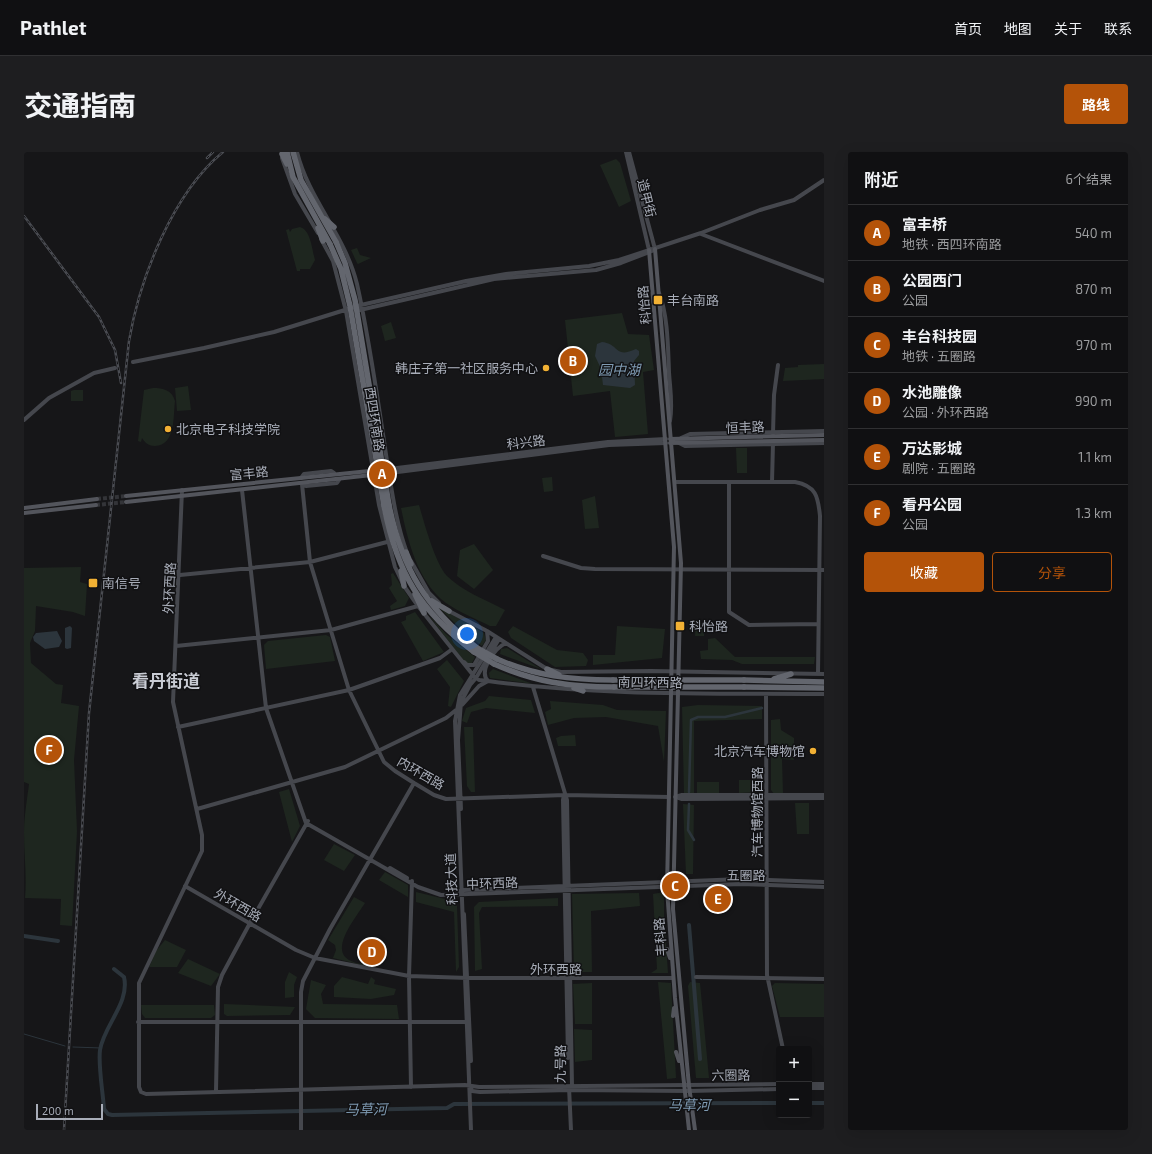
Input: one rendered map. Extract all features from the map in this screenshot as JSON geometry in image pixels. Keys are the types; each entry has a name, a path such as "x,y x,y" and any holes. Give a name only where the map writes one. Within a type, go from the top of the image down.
{"highway":[{"name":"西四环南路","path":"293,152 301,180 321,214 333,243"},
{"name":"西四环南路","path":"283,153 292,177 315,218 345,263 355,300 387,505 390,535 399,563 414,590 450,634 495,661"},
{"path":"321,214 334,227"},
{"path":"315,218 323,241"},
{"name":"西四环南路","path":"387,505 400,547 418,585 425,596 454,629 476,650"},
{"path":"406,552 418,585"},
{"path":"399,563 404,586"},
{"path":"414,590 424,613"},
{"path":"425,596 449,611"},
{"path":"495,661 538,674 614,684 744,687 824,682"},
{"name":"南四环西路","path":"495,661 536,680 564,685 614,684"},
{"path":"546,669 554,674 575,680"},
{"path":"770,681 791,674"},
{"path":"614,684 744,680 770,681 824,688"},
{"path":"564,685 583,691"}],"main road":[{"name":"科怡路","path":"655,249 681,569 677,694"},
{"name":"科怡路","path":"649,252 666,441 675,569 672,694"},
{"name":"恒丰路","path":"671,441 679,444 773,439 824,434"},
{"name":"恒丰路","path":"666,441 681,439 824,440"},
{"name":"富丰路","path":"126,496 372,470 389,471"},
{"name":"富丰路","path":"126,502 373,476 389,471"},
{"path":"24,508 97,499"},
{"path":"24,513 96,505"},
{"name":"丰科路","path":"672,694 668,903 681,1069 689,1130"},
{"name":"丰科路","path":"677,694 673,909 690,1100 695,1130"},
{"path":"675,821 677,833"},
{"path":"674,869 677,856"},
{"path":"665,915 668,903"},
{"path":"667,949 672,964"},
{"path":"673,1016 675,998"},
{"path":"676,1052 681,1069"}],"street":[{"name":"西四环南路","path":"297,152 308,184 334,227 348,255 358,290 398,525 406,552 429,593 449,611 498,638"},
{"name":"造甲街","path":"626,152 649,252"},
{"name":"造甲街","path":"629,152 655,249"},
{"name":"西四环南路","path":"283,153 287,176 295,194 323,241 332,261 341,292 346,311 373,476 387,542 404,586 456,656 474,677"},
{"path":"133,362 204,348 268,333 362,307 494,280 596,270 701,234 760,210 794,200 824,180"},
{"path":"701,234 824,281"},
{"path":"341,292 346,296 351,297 358,295 358,290"},
{"path":"355,364 371,361"},
{"path":"772,482 774,395 778,364"},
{"path":"24,420 49,398 94,373 115,368"},
{"path":"773,439 824,431"},
{"path":"773,439 824,443"},
{"name":"科兴路","path":"389,471 608,442 666,441"},
{"path":"371,460 387,458"},
{"path":"675,482 772,482 806,484 812,489 818,500 820,516 818,570 818,674"},
{"path":"729,482 729,612 749,625 818,624"},
{"name":"内环西路","path":"302,484 310,562 349,690 378,752 389,767 440,797 459,798 565,795 669,797"},
{"name":"外环西路","path":"182,490 180,575 173,702 202,834 202,850 185,886 296,950 315,958 409,976 568,979 673,978"},
{"path":"216,1091 218,986 222,975 250,923 307,822 266,708 242,490"},
{"path":"180,575 310,562 387,542"},
{"path":"543,556 581,568 824,570"},
{"path":"176,646 331,630 418,606"},
{"name":"科技大道","path":"471,1088 456,710 460,695 474,677 474,665 488,641 487,631"},
{"name":"南四环西路","path":"498,638 546,669 566,672 678,671 824,674"},
{"name":"科技大道","path":"459,798 458,740 461,708 464,695 498,638"},
{"path":"461,708 479,686 488,682 484,676 484,671 498,647 506,643"},
{"path":"178,727 349,690 440,658 452,650"},
{"path":"456,656 460,657 467,665 474,665"},
{"name":"南四环西路","path":"474,677 488,682 583,691 672,694 824,694"},
{"name":"九号路","path":"533,687 567,800 566,887 571,1130"},
{"name":"汽车博物馆西路","path":"766,694 768,979 782,1046"},
{"path":"197,810 345,767 446,718 456,710"},
{"path":"301,1130 302,987 315,958 414,783"},
{"path":"675,797 682,799 824,795"},
{"path":"767,797 824,798"},
{"name":"中环西路","path":"307,822 434,894 668,881"},
{"name":"五圈路","path":"668,881 767,879 824,882"},
{"path":"411,1086 409,976 412,882"},
{"name":"五圈路","path":"668,887 767,885 824,887"},
{"path":"185,886 139,983 138,1022 466,1022"},
{"name":"中环西路","path":"566,887 668,887"},
{"path":"696,977 824,979"},
{"name":"科技大道","path":"466,978 466,1022 471,1088"},
{"name":"六圈路","path":"138,1022 139,1087 142,1092 146,1094 411,1086 471,1088 516,1092 570,1087 776,1089"},
{"name":"六圈路","path":"689,1088 776,1084"},
{"path":"812,1084 824,1084"},
{"path":"471,1088 472,1130"},
{"path":"812,1088 824,1088"}],"shaded area":[{"path":"616,159 620,163 631,201 619,207 600,165"},
{"path":"300,227 307,232 309,236 315,260 310,269 300,269 300,271 297,271 286,230 289,229 290,232 292,229"},
{"path":"357,248 360,255 371,258 358,264 351,250"},
{"path":"622,313 628,334 649,335 654,370 643,372 648,434 615,437 610,391 573,396 565,320"},
{"path":"391,322 396,338 385,341 381,326"},
{"path":"824,364 824,379 783,381 785,368 798,367 798,365"},
{"path":"188,386 191,410 177,411 175,388"},
{"path":"153,388 167,390 172,394 175,401 170,435 167,441 155,446 147,444 142,438 141,442 138,441 144,390"},
{"path":"83,390 83,401 71,401 71,391"},
{"path":"736,448 747,448 747,473 737,473"},
{"path":"552,477 553,491 544,492 542,478"},
{"path":"595,496 599,528 585,529 582,500"},
{"path":"419,505 434,552 438,562 447,576 467,591 505,610 496,626 490,626 446,603 428,584 415,560 401,508"},
{"path":"474,544 493,570 474,589 457,576 460,550"},
{"path":"81,567 80,582 87,584 85,616 73,612 36,606 35,631 30,643 31,663 56,684 63,685 61,703 79,706 74,760 77,831 72,926 60,925 61,899 25,898 26,882 24,827 29,784 24,782 24,568"},
{"path":"393,573 409,598 405,606 391,610 390,606 397,601 389,588 392,585 391,574"},
{"path":"435,604 484,633 486,640 482,646 467,635"},
{"path":"415,612 444,652 423,661 401,622 406,620 406,616"},
{"path":"428,614 446,634 475,657 472,663 465,663"},
{"path":"696,623 705,623 704,636 695,636"},
{"path":"513,626 557,650 583,653 588,660 586,666 555,667 511,638 508,632"},
{"path":"617,626 665,629 662,658 593,665 593,655 615,655"},
{"path":"326,635 330,637 335,661 266,669 264,645 268,641"},
{"path":"715,638 735,657 815,657 814,664 742,664 732,660 701,659 700,651 708,650 708,639"},
{"path":"507,648 541,669 500,654 501,649"},
{"path":"447,660 464,681 451,707 448,706 450,687 437,669"},
{"path":"493,669 533,684 490,678 489,673"},
{"path":"489,696 531,700 535,713 486,708 471,712 467,723 462,721 466,708 485,701"},
{"path":"550,701 603,705 617,710 666,711 664,762 658,726 606,717 574,718 548,725 545,712 551,709"},
{"path":"698,705 762,706 762,719 694,721 694,793 684,793 682,707"},
{"path":"780,719 781,730 794,738 794,760 782,759 783,793 774,794 771,790 771,720"},
{"path":"464,727 473,727 475,792 471,792 467,786"},
{"path":"575,735 576,746 558,746 556,738"},
{"path":"739,780 761,780 761,792 739,793"},
{"path":"697,782 719,782 719,793 697,794"},
{"path":"289,789 300,826 292,842 279,792"},
{"path":"795,803 809,803 809,834 797,834"},
{"path":"683,804 694,805 693,874 686,874"},
{"path":"334,844 355,855 344,871 324,860"},
{"path":"385,872 408,885 408,897 379,880"},
{"path":"416,892 449,900 457,906 459,967 456,972 454,912 416,902"},
{"path":"664,892 668,973 651,973 657,969 653,894"},
{"path":"639,893 640,906 591,911 592,972 574,972 572,894"},
{"path":"354,897 365,903 346,932 342,948 344,955 349,960 360,964 370,962 370,957 375,958 374,968 333,958 336,950 335,945 328,940"},
{"path":"558,898 558,906 482,907 479,913 482,969 475,971 474,907 479,902"},
{"path":"165,940 186,950 177,967 149,967 156,951"},
{"path":"188,959 220,974 211,986 178,973"},
{"path":"289,972 297,977 294,985 294,997 285,998 285,982"},
{"path":"342,977 368,984 371,977 375,980 374,984 396,989 394,995 371,999 334,997 334,986"},
{"path":"311,980 326,985 321,994 323,1004 397,1005 399,1019 315,1018 306,1009"},
{"path":"658,982 671,983 676,1078 667,1079"},
{"path":"690,982 700,983 709,1078 696,1078 688,986"},
{"path":"592,983 592,1024 575,1024 573,984"},
{"path":"775,983 824,984 824,1017 780,1017 772,986"},
{"path":"224,1004 295,1007 290,1015 227,1016 224,1014"},
{"path":"141,1005 214,1005 215,1015 211,1018 145,1018 142,1014"},
{"path":"574,1029 592,1030 592,1060 575,1062"}],"water":[{"name":"园中湖","path":"602,342 612,345 620,352 629,352 636,349 639,351 639,355 634,361 635,385 630,388 603,385 602,377 604,375 595,356 597,344"},
{"path":"70,626 72,628 71,648 67,649 65,648 65,628"},
{"path":"57,631 62,641 59,647 45,649 34,641 33,637 36,633"}],"waterway":[{"path":"689,792 691,720 698,717 725,717 762,708"},
{"path":"689,804 688,830 694,840"},
{"path":"689,925 700,1059"},
{"name":"马草河","path":"24,936 58,941"},
{"name":"马草河","path":"114,969 124,977 125,987 120,1005 106,1032 100,1050 100,1071 104,1109 108,1114 112,1115 447,1108 454,1104 776,1103"},
{"path":"24,1034 65,1046"},
{"path":"73,1047 101,1048"},
{"name":"马草河","path":"812,1103 824,1103"}],"tunnel":[{"path":"97,499 126,496"},
{"path":"96,505 126,502"}],"railway":[{"path":"207,158 213,152"},
{"path":"64,1130 89,713 129,341 141,290 161,238 174,213 189,190 205,169 223,152"},
{"path":"24,216 99,317 115,350 121,383"}],"place":[{"name":"丰台南路","path":"658,300"},
{"name":"公园西门","path":"573,361"},
{"name":"韩庄子第一社区服务中心","path":"546,368"},
{"name":"北京电子科技学院","path":"168,429"},
{"name":"富丰桥","path":"382,474"},
{"name":"南信号","path":"93,583"},
{"name":"科怡路","path":"680,626"},
{"name":"看丹公园","path":"49,750"},
{"name":"北京汽车博物馆","path":"813,751"},
{"name":"丰台科技园","path":"675,886"},
{"name":"万达影城","path":"718,899"},
{"name":"水池雕像","path":"372,952"}],"district":[{"name":"看丹街道","path":"166,680"}]}
